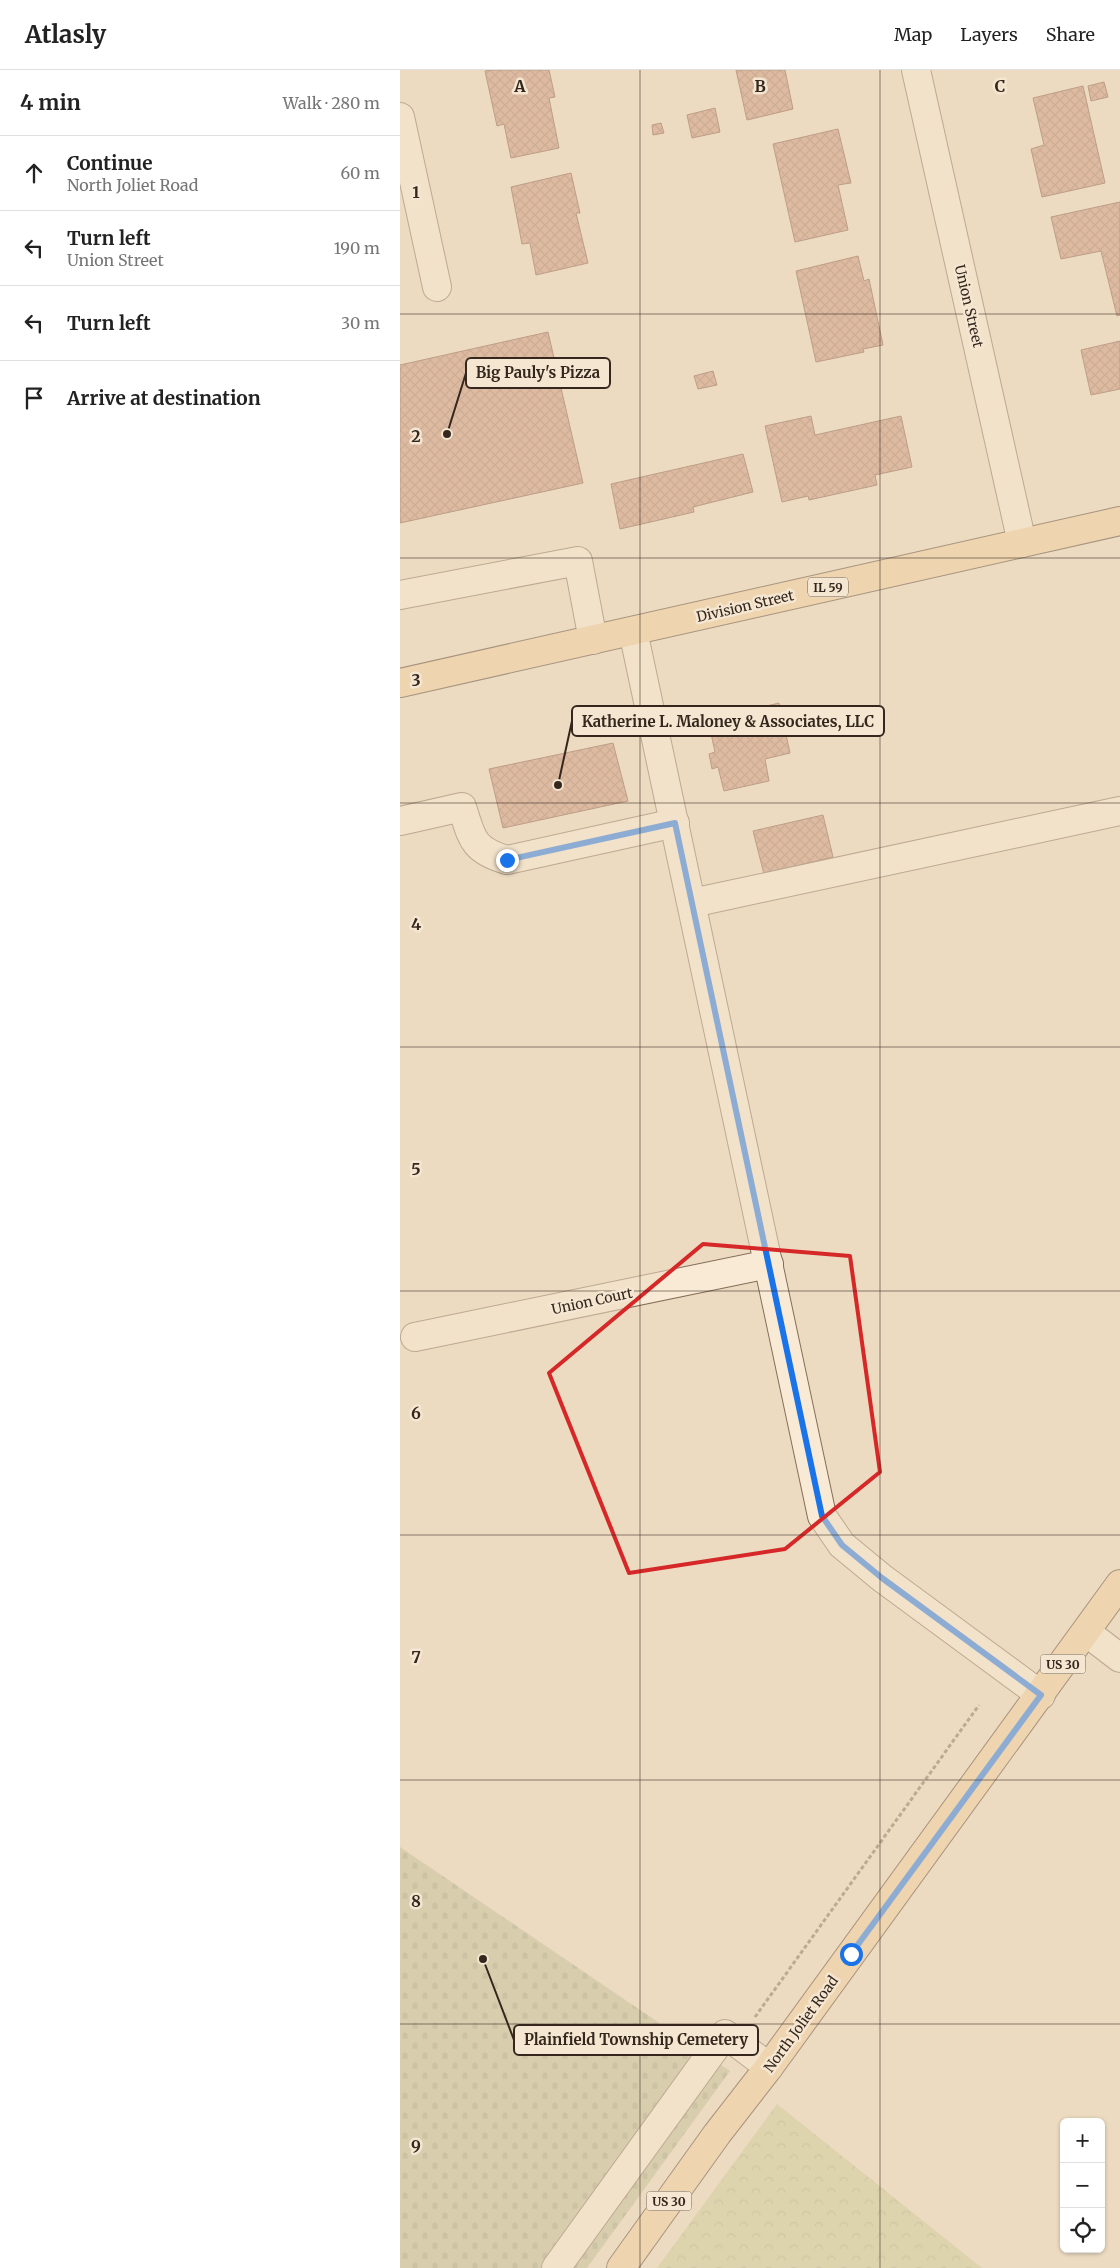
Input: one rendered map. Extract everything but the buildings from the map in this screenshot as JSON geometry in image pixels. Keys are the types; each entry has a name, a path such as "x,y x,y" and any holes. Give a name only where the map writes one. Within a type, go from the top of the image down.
{"main road":[{"name":"Division Street","path":"400,683 1120,521"},
{"name":"North Joliet Road","path":"621,2268 717,2134 769,2067 1041,1695 1120,1584"}],"street":[{"name":"Union Street","path":"916,70 1022,542"},
{"path":"400,117 437,287"},
{"path":"400,595 578,561 593,640"},
{"path":"633,631 822,1516 842,1545 875,1573 1041,1695"},
{"path":"400,821 462,807 474,842 490,855 507,860 675,823"},
{"path":"692,903 1120,811"},
{"name":"Union Court","path":"415,1337 769,1264"},
{"path":"1086,1632 1120,1658"},
{"path":"556,2268 724,2034 769,2067"}],"path":[{"path":"737,2042 979,1705"}],"highlighted area":[{"path":"703,1244 850,1256 880,1472 785,1549 629,1573 549,1373"}],"green space":[{"path":"400,1847 730,2071 587,2268 400,2268"},
{"path":"777,2104 982,2268 657,2268"}],"place":[{"name":"Big Pauly's Pizza","path":"447,434"},
{"name":"Katherine L. Maloney & Associates, LLC","path":"558,785"},
{"name":"Plainfield Township Cemetery","path":"483,1959"}],"route":[{"path":"507,860 675,823 822,1516 842,1545 882,1578 1041,1695 851,1954"}]}
